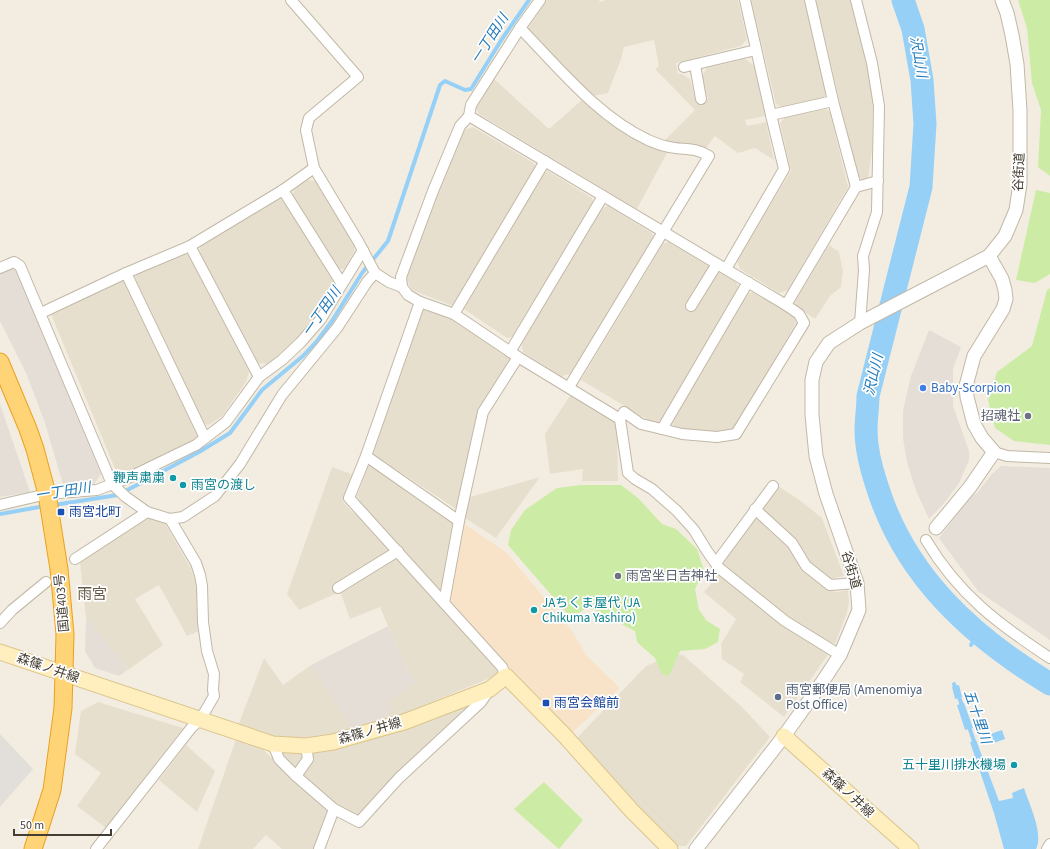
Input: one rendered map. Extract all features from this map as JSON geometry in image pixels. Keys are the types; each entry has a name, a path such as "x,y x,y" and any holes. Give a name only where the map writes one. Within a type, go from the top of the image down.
{"highway":[{"name":"国道403号","path":"0,362 33,443 49,502 59,569 65,634 63,708 52,790 33,849"}],"main road":[{"name":"森篠ノ井線","path":"0,652 273,744 306,746 333,742 404,722 490,689 506,676"},
{"path":"506,676 565,736 632,811 670,849"},
{"name":"森篠ノ井線","path":"784,736 911,849"}],"street":[{"path":"291,0 358,76 309,118 306,130 314,168 374,270 389,282 402,287"},
{"path":"540,0 520,28 471,105 469,116 460,126 432,192 401,278 402,287 408,295 420,302 454,314 514,354 620,419"},
{"path":"692,306 722,266 784,169 745,0"},
{"path":"810,0 833,101 856,187"},
{"path":"856,0 872,63 879,106 877,212 863,256 864,321"},
{"name":"谷街道","path":"696,849 784,736 821,684 840,655 859,610 857,583 826,494 816,456 812,415 812,380 816,362 829,343 864,321 989,256 1005,236 1016,210 1020,184 1020,110 1017,64 1007,13 1002,0"},
{"path":"520,28 601,110 625,127 648,140 666,146 694,149 709,156 569,387"},
{"path":"684,68 756,50"},
{"path":"695,65 701,99"},
{"path":"771,115 833,101"},
{"path":"469,116 722,266 799,314 804,323 736,434 717,437 682,434 641,424 624,412 620,419 628,473 634,479 652,489 677,511 694,530 719,568 785,621 840,655"},
{"path":"454,314 545,162"},
{"path":"41,313 126,273 190,246 284,190 314,168"},
{"path":"786,305 856,187 878,180"},
{"path":"284,190 342,284"},
{"path":"444,603 459,521 483,412 602,196"},
{"path":"190,246 260,377"},
{"path":"0,505 49,502 115,487 128,478 205,438 226,422 260,377 282,360 301,342 321,319 342,284 365,254"},
{"path":"989,256 1002,279 1006,299 1003,309 974,356 966,386 967,397 974,424 982,438 994,452 1007,456 1050,458"},
{"path":"0,268 14,262 20,266 115,487 146,512 170,520 182,517 216,496 240,464 282,395 337,328 374,270"},
{"path":"126,273 205,438"},
{"path":"662,429 748,282"},
{"path":"420,302 366,456 349,498 502,667 506,676"},
{"path":"936,528 970,487 994,452"},
{"path":"366,456 459,521"},
{"path":"716,563 773,486"},
{"path":"755,509 792,543 806,566 830,585 857,583"},
{"path":"74,559 146,512"},
{"path":"96,849 192,727 200,720 214,696 214,674 207,651 203,622 202,586 196,563 170,520"},
{"path":"926,540 936,558 975,603 1000,623 1050,658"},
{"path":"338,588 398,551"},
{"path":"0,623 12,610 46,582"},
{"path":"273,744 279,759 296,776 334,809 359,822 399,778 481,702 490,689"},
{"path":"296,776 308,759 306,746"},
{"path":"319,849 334,809"},
{"path":"1047,849 1050,844"}],"shaded area":[{"path":"547,0 599,0 600,2 606,0 738,0 747,39 741,46 676,63 678,74 682,74 690,79 696,102 708,99 702,76 707,68 745,59 754,65 765,116 745,120 747,126 766,122 774,160 755,148 738,153 715,136 706,148 664,141 695,110 655,69 659,66 654,40 624,47 608,93 592,96 526,31"},
{"path":"751,0 805,0 826,94 823,98 781,107 776,104"},
{"path":"816,0 853,0 868,61 873,99 872,150 868,179 862,179 857,176"},
{"path":"493,78 549,129 583,99 668,151 637,209 479,114 475,107"},
{"path":"826,109 830,112 848,187 788,290 779,293 740,269 737,260 791,171 780,123 785,117"},
{"path":"473,127 534,163 536,168 453,306 412,290 406,279 435,197 464,130"},
{"path":"548,171 592,198 593,202 513,337 507,338 464,309 544,173"},
{"path":"308,180 316,181 355,244 354,252 344,269 338,269 292,195 295,189"},
{"path":"279,198 284,201 334,281 333,288 316,315 292,343 268,364 258,363 199,251 201,245"},
{"path":"608,206 652,233 654,238 574,373 561,376 523,352 521,341 601,208"},
{"path":"668,242 736,282 739,288 658,425 581,380 663,244"},
{"path":"829,245 839,252 843,271 841,287 830,296 815,319 797,307 795,302"},
{"path":"183,253 188,255 249,371 246,382 222,416 209,425 204,424 135,278 136,274"},
{"path":"11,268 17,271 101,474 94,484 64,488 45,423 27,375 0,321 0,273"},
{"path":"125,280 198,437 121,478 118,476 51,314"},
{"path":"753,292 795,317 796,323 734,429 719,432 690,430 674,426 671,421 747,294"},
{"path":"423,310 452,318 510,358 511,362 477,414 459,508 456,509 373,454"},
{"path":"929,330 961,347 953,369 953,406 969,451 969,460 959,483 945,502 929,519 915,488 907,462 903,438 903,411 911,376"},
{"path":"571,394 617,423 618,481 582,481 583,469 550,474 545,434"},
{"path":"0,404 30,492 0,497"},
{"path":"370,462 455,522 443,595 362,505 357,496"},
{"path":"1001,466 1050,468 1050,640 978,591 939,538 972,495 977,493 992,474"},
{"path":"332,467 354,475 343,502 354,514 357,511 500,674 390,719 385,714 387,701 417,683 408,672 380,607 350,619 340,591 299,610 287,594"},
{"path":"540,477 496,538 465,518 470,497"},
{"path":"778,486 798,499 822,518 844,576 830,579 808,563 763,511 762,506"},
{"path":"149,516 163,520 190,567 199,590 201,630 187,636 159,585 135,599 163,645 128,670 86,617 80,563 112,539"},
{"path":"753,519 759,519 788,545 802,568 831,591 837,592 848,590 849,602 847,613 835,644 812,634 723,566 724,561"},
{"path":"463,523 507,553 572,631 586,655 620,688 571,734 493,649 452,607 448,592"},
{"path":"721,572 830,652 784,717 740,682 744,674 722,659 721,644 736,619 704,592"},
{"path":"86,617 128,670 119,676 95,668 85,651"},
{"path":"388,626 408,672 417,683 387,701 392,708 385,714 390,719 352,728 311,665"},
{"path":"673,654 683,655 741,706 770,737 686,846 677,846 573,742 646,666"},
{"path":"264,658 283,685 311,665 352,728 310,740 277,738 238,726"},
{"path":"481,698 358,818 331,804 283,760 280,750"},
{"path":"98,702 183,728 106,828 77,806 101,773 75,754 81,711"},
{"path":"0,734 33,769 0,807"},
{"path":"236,739 259,746 328,810 314,849 282,849 266,835 253,849 198,849"},
{"path":"186,745 215,771 197,812 159,780"}],"green space":[{"path":"1018,0 1050,0 1050,176 1038,167 1041,110 1032,83 1027,28"},
{"path":"1036,190 1050,193 1050,274 1035,283 1016,280"},
{"path":"1050,288 1050,445 1014,441 995,428 988,400 997,372 1032,346 1047,290"},
{"path":"581,485 621,485 638,498 662,524 676,529 697,549 704,570 695,589 699,610 707,621 720,629 718,642 705,649 680,651 669,676 662,674 655,658 637,642 635,631 588,607 571,618 508,545 511,530 525,510 557,488"},
{"path":"544,782 583,820 559,849 514,809"}],"water":[{"path":"959,685 962,697 955,699 952,687"},
{"path":"964,703 973,728 965,730 957,705"},
{"path":"1002,730 1005,739 991,744 988,735"},
{"path":"976,740 999,801 1013,798 1012,793 1024,788 1037,827 1038,843 1036,849 1004,849 994,813 970,742"}],"waterway":[{"name":"一丁田川","path":"54,505 118,495 199,452 230,433 262,390 303,356 317,341 332,321 362,273 388,241 440,85 445,81 465,90 471,89 502,39 529,0"},
{"name":"沢山川","path":"903,0 913,29 922,80 925,124 921,187 868,396 866,430 869,458 877,486 889,518 905,548 923,576 944,601 968,624 1021,665 1050,684"},
{"name":"一丁田川","path":"0,514 45,506"},
{"name":"五十里川","path":"971,645 978,633"},
{"name":"五十里川","path":"954,684 963,708"},
{"name":"五十里川","path":"968,724 975,744"}],"place":[{"name":"Baby-Scorpion","path":"923,388"},
{"name":"招魂社","path":"1028,416"},
{"name":"鞭声粛粛","path":"173,478"},
{"name":"雨宮の渡し","path":"183,485"},
{"name":"雨宮北町","path":"61,512"},
{"name":"雨宮坐日吉神社","path":"618,576"},
{"name":"JAちくま屋代 (JA Chikuma Yashiro)","path":"534,610"},
{"name":"雨宮郵便局 (Amenomiya Post Office)","path":"778,697"},
{"name":"雨宮会館前","path":"546,703"},
{"name":"五十里川排水機場","path":"1014,765"}],"district":[{"name":"雨宮","path":"92,594"}]}
